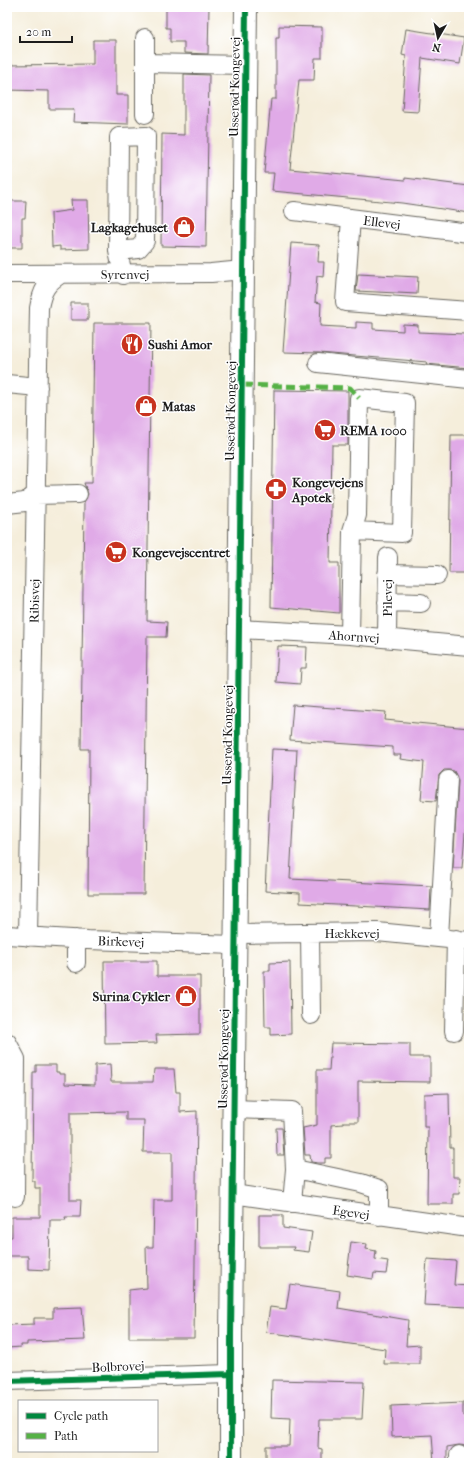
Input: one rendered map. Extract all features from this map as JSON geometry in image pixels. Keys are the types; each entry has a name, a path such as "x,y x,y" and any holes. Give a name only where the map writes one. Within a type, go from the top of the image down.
{"main road":[{"name":"Usserød Kongevej","path":"231,1463 230,1374 246,7"}],"street":[{"path":"145,38 145,114"},
{"path":"145,63 245,65"},
{"path":"118,251 138,249 145,241 146,136 119,137 118,251 123,275"},
{"name":"Ellevej","path":"294,211 469,233"},
{"path":"351,218 345,302 469,311"},
{"name":"Syrenvej","path":"7,274 211,274 243,270"},
{"name":"Ribisvej","path":"28,937 39,308 42,293 48,282 61,274"},
{"path":"318,363 469,379"},
{"path":"7,384 38,386"},
{"path":"350,635 352,531 357,516 359,398 405,403 402,533 352,531"},
{"path":"7,504 25,502 35,495 78,494"},
{"name":"Pilevej","path":"387,638 388,566 437,575"},
{"path":"387,602 421,603"},
{"name":"Ahornvej","path":"239,629 350,635 469,646"},
{"path":"448,780 455,939 454,1031"},
{"name":"Hækkevej","path":"235,939 310,933 377,932 455,939"},
{"path":"310,933 310,1015"},
{"name":"Birkevej","path":"7,935 76,939 235,939"},
{"path":"76,939 76,963"},
{"path":"7,1042 16,1060 15,1197"},
{"path":"233,1109 292,1111 295,1169 292,1203"},
{"path":"295,1169 361,1183 379,1189 379,1216"},
{"name":"Egevej","path":"233,1194 469,1228"},
{"name":"Bolbrovej","path":"7,1381 230,1374"}],"building":[{"path":"166,7 209,7 208,54 184,53 184,42 170,42 170,28 166,28"},
{"path":"279,26 322,27 322,58 315,58 314,80 299,80 290,169 405,180 405,178 469,186 469,213 402,203 272,191 274,173 264,173 271,99 276,99 276,38 279,38"},
{"path":"406,29 464,38 460,64 422,58 418,112 402,111 406,56 402,55"},
{"path":"93,40 116,40 116,95 128,95 128,124 73,122 74,109 49,109 49,91 7,90 7,65 93,64"},
{"path":"184,74 209,75 206,247 161,246 162,134 184,135"},
{"path":"71,200 88,200 89,249 60,250 60,246 52,247 51,213 72,210"},
{"path":"7,201 26,201 25,218 22,218 22,248 7,248"},
{"path":"291,243 319,245 318,262 324,262 323,277 317,276 315,302 321,303 320,326 356,328 356,322 373,323 373,329 403,331 403,324 418,325 418,332 465,334 464,342 469,342 469,368 426,364 427,362 319,353 283,352"},
{"path":"358,274 418,277 417,294 356,291"},
{"path":"71,303 88,303 88,320 71,320"},
{"name":"Kongevejscentret","path":"94,323 151,323 147,621 167,622 166,637 147,637 144,894 88,894 89,749 81,749 84,502 88,494 84,483 92,483"},
{"path":"274,390 348,391 348,445 332,445 330,563 339,563 339,613 271,607"},
{"path":"451,435 469,435 469,573 449,573"},
{"path":"278,646 307,647 306,668 301,668 300,684 276,682"},
{"path":"293,705 386,712 385,720 469,728 469,789 462,868 453,868 458,781 454,771 444,770 439,775 436,801 421,800 424,762 400,759 401,755 393,755 393,747 290,740"},
{"path":"272,749 297,750 290,879 431,886 430,910 300,903 300,893 265,891"},
{"path":"104,961 157,961 157,976 200,976 200,1034 156,1035 157,1043 105,1044"},
{"path":"290,962 291,1034 271,1035 271,1027 265,1027 264,971 270,971 270,963"},
{"path":"331,1043 410,1044 410,1057 430,1057 430,1082 358,1081 358,1122 343,1122 343,1124 331,1125 331,1158 325,1158 325,1163 318,1163 311,1162 310,1155 305,1155 303,1128 317,1125 317,1070 329,1070"},
{"path":"110,1064 111,1082 153,1082 154,1069 174,1069 176,1092 180,1092 180,1112 197,1111 194,1338 129,1338 129,1290 147,1288 146,1247 153,1247 154,1200 172,1200 172,1152 143,1152 144,1120 126,1120 126,1112 70,1113 70,1200 81,1200 80,1217 65,1217 66,1220 50,1220 49,1270 28,1269 28,1256 7,1256 7,1237 12,1237 12,1217 40,1217 40,1188 35,1188 35,1181 32,1181 33,1072 36,1072 36,1065 56,1065 56,1072 59,1072 59,1074 65,1074 65,1084 95,1085 95,1065"},
{"path":"449,1093 450,1148 453,1148 453,1177 460,1177 459,1194 453,1194 453,1204 427,1204 428,1127 424,1127 424,1094"},
{"path":"276,1128 282,1128 284,1155 277,1155"},
{"path":"259,1215 283,1215 283,1228 312,1232 309,1252 293,1250 294,1247 259,1247"},
{"path":"351,1242 367,1244 366,1249 376,1251 375,1259 388,1261 386,1274 374,1273 373,1279 347,1275"},
{"path":"427,1259 456,1261 454,1285 469,1286 469,1307 424,1305"},
{"path":"290,1284 340,1291 338,1308 408,1320 406,1346 420,1345 420,1364 384,1364 385,1349 266,1332 270,1307 286,1309"},
{"path":"82,1307 85,1340 27,1342 27,1345 21,1345 21,1347 7,1348 7,1325 34,1324 34,1318 53,1318 53,1308"},
{"path":"272,1380 364,1382 362,1419 319,1419 318,1448 322,1449 322,1463 266,1463 266,1446 289,1446 290,1419 271,1418"},
{"path":"463,1403 463,1416 469,1416 469,1446 459,1445 447,1447 447,1463 434,1463 432,1435 392,1437 391,1406"}],"marked path":[{"path":"242,385 350,388 359,398"}],"cycle path":[{"path":"231,1463 231,1334 246,7"},
{"path":"7,1381 230,1374"}],"place":[{"name":"Lagkagehuset","path":"184,227"},
{"name":"Sushi Amor","path":"132,344"},
{"name":"Matas","path":"146,406"},
{"name":"REMA 1000","path":"325,430"},
{"name":"Kongevejens Apotek","path":"276,489"},
{"name":"Kongevejscentret","path":"116,552"},
{"name":"Surina Cykler","path":"186,996"}]}
